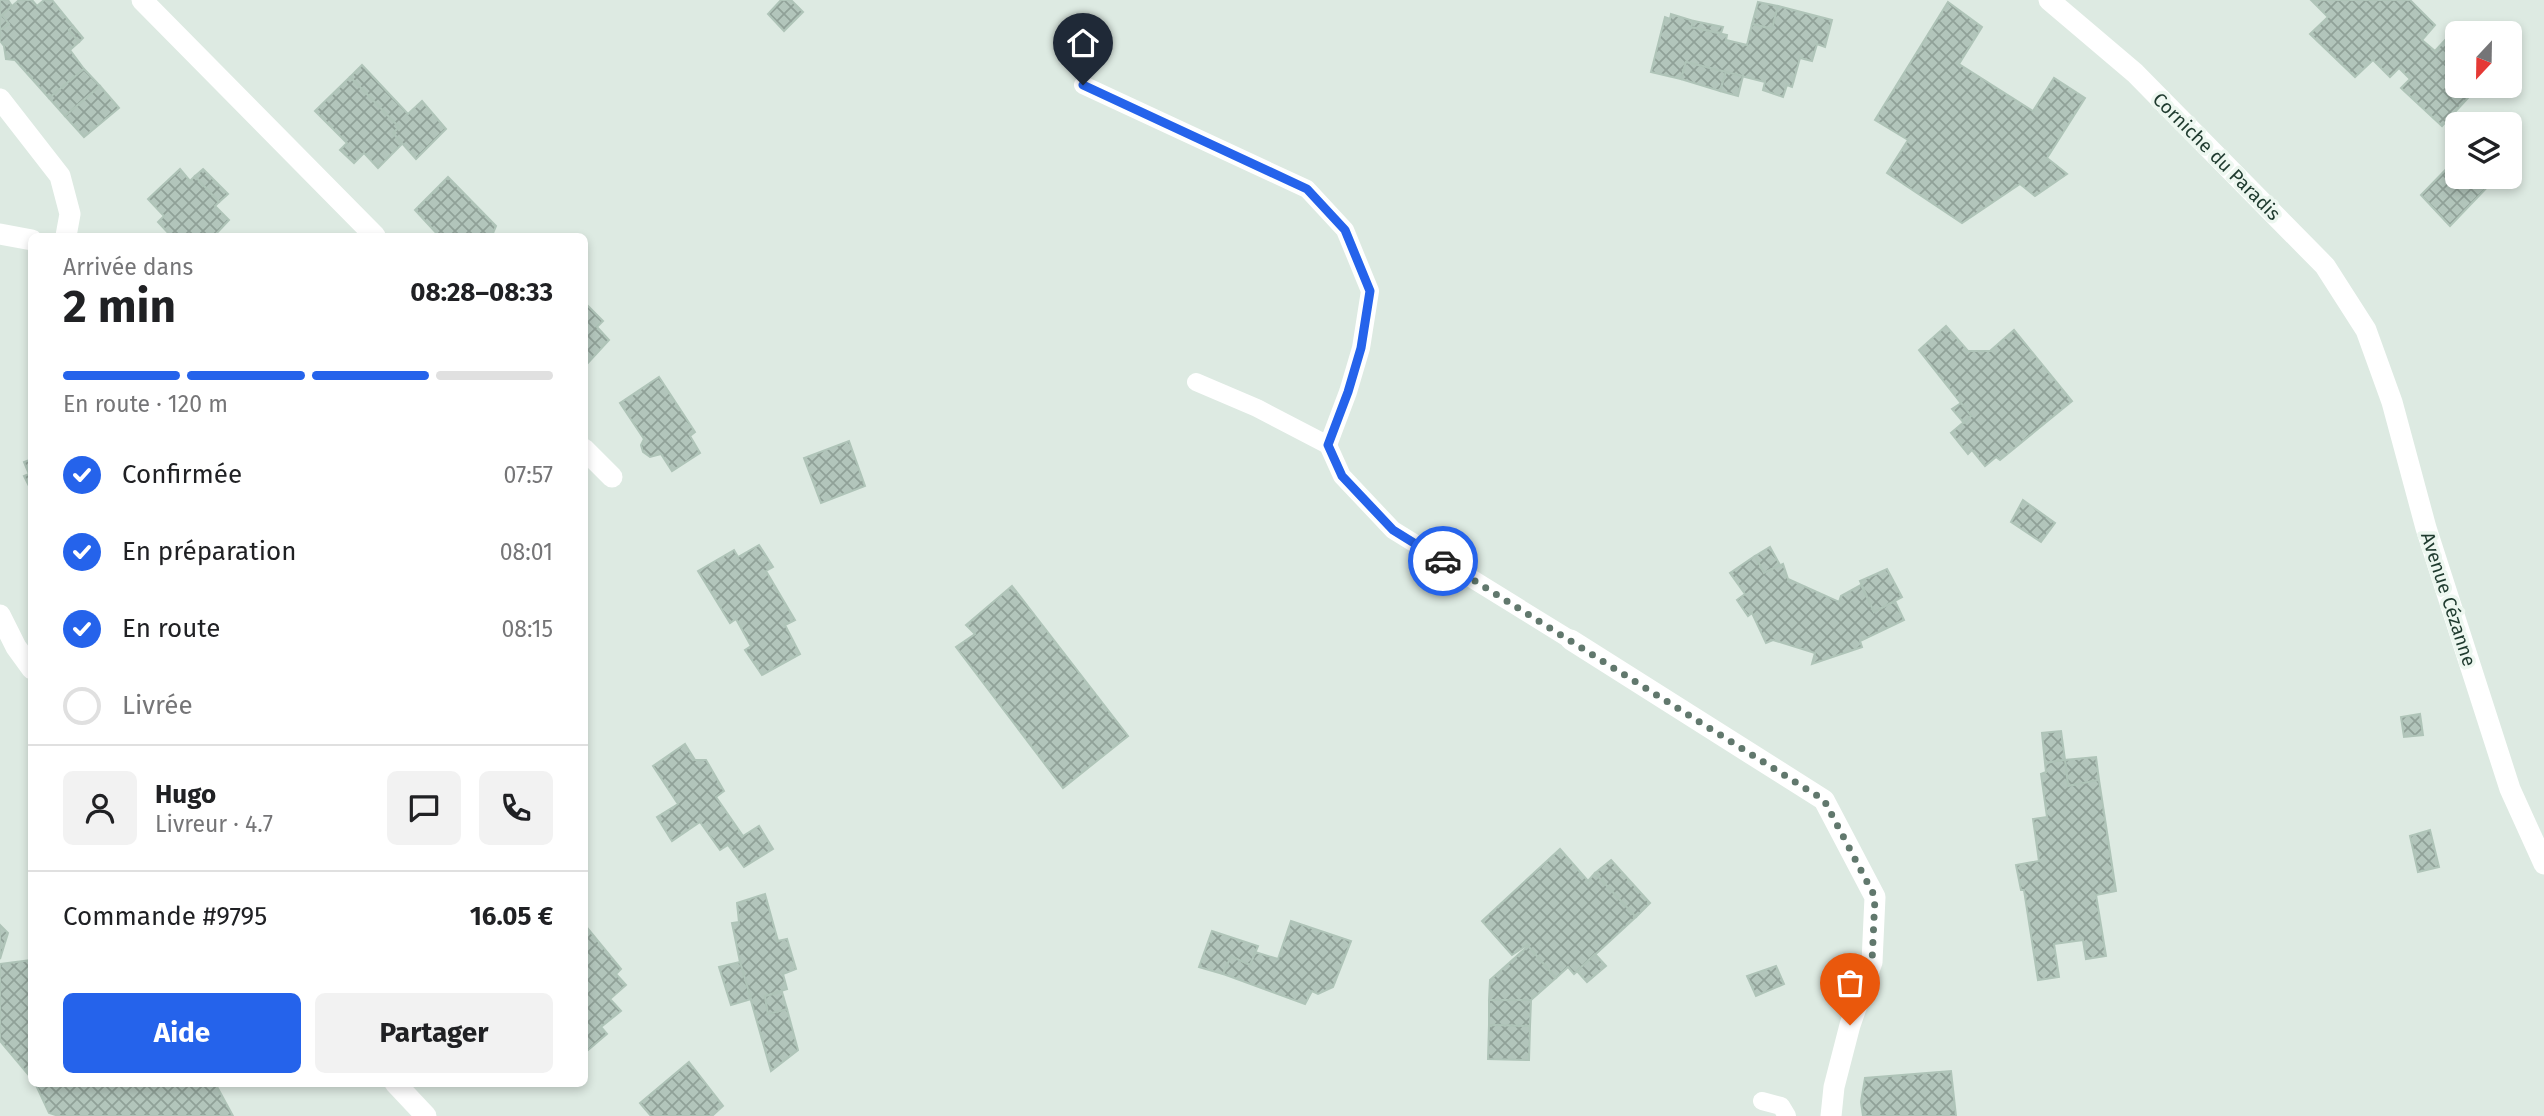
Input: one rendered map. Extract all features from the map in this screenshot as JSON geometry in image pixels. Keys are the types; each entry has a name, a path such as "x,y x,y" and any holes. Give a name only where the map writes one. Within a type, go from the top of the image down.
{"street":[{"path":"142,0 372,233"},
{"name":"Corniche du Paradis","path":"2049,0 2135,73 2325,266 2366,330"},
{"path":"0,99 60,176 69,214 66,233"},
{"path":"0,234 28,239"},
{"name":"Avenue Cézanne","path":"2366,330 2392,402 2426,528 2510,789 2544,864"},
{"path":"588,453 612,477"},
{"path":"0,615 16,647 28,664"},
{"path":"1571,640 1824,800 1875,897 1872,962 1850,1025 1834,1087 1831,1116"},
{"path":"399,1087 425,1116"}],"lane":[{"path":"1083,85 1307,189 1345,230 1370,291 1361,348 1328,445"},
{"path":"1196,383 1257,408 1328,445 1342,476 1393,530 1571,640"},
{"path":"1762,1101 1781,1106 1787,1116"}],"building":[{"path":"0,0 8,0 12,6 0,17"},
{"path":"19,0 32,0 37,6 44,0 52,0 73,26 69,30 79,42 70,50 84,69 49,98 15,60 6,59 4,46 0,41 0,30 9,24 2,15"},
{"path":"781,0 791,0 803,12 784,31 768,14"},
{"path":"2311,0 2410,0 2435,25 2422,40 2435,51 2445,40 2445,98 2468,98 2455,112 2445,112 2445,123 2442,126 2401,88 2410,79 2399,68 2390,77 2373,60 2355,77 2310,34 2328,17"},
{"path":"1758,2 1778,6 1772,29 1752,24"},
{"path":"1948,2 1982,27 1959,64 2033,111 2054,78 2085,98 2047,158 2067,174 2035,196 2020,184 1962,223 1887,173 1908,140 1875,120"},
{"path":"1778,6 1832,20 1825,47 1817,44 1812,61 1800,58 1792,87 1787,85 1783,97 1763,90 1765,82 1686,62 1681,79 1651,72 1665,17 1670,19 1671,14 1694,21 1691,27 1727,35 1726,40 1747,45 1752,24 1772,29"},
{"path":"2,15 9,24 0,30 0,17"},
{"path":"1694,21 1723,27 1721,33 1691,27"},
{"path":"73,26 83,38 79,42 69,30"},
{"path":"1686,62 1726,72 1720,91 1681,79"},
{"path":"362,65 408,114 422,101 446,129 416,159 393,133 399,127 350,77"},
{"path":"84,69 100,86 65,116 49,98"},
{"path":"1726,72 1743,76 1738,96 1720,91"},
{"path":"350,77 399,127 393,133 402,144 378,168 364,153 354,163 340,150 347,143 315,111"},
{"path":"100,86 119,108 84,137 65,116"},
{"path":"180,169 190,181 195,176 219,202 215,206 229,220 217,233 168,233 158,222 164,216 148,199"},
{"path":"203,169 228,194 219,202 195,176"},
{"path":"2445,170 2445,189 2485,189 2450,226 2421,195"},
{"path":"448,177 496,226 493,233 436,233 415,210"},
{"path":"588,306 603,321 597,327 609,340 588,363"},
{"path":"1946,326 1968,351 1990,351 2014,330 2072,401 2000,460 1996,457 1985,466 1972,450 1968,454 1951,433 1971,416 1919,350"},
{"path":"659,377 695,432 690,436 700,453 672,471 661,454 650,457 643,452 641,445 644,439 620,403"},
{"path":"1961,403 1971,416 1964,423 1952,409"},
{"path":"849,441 865,486 821,503 804,458"},
{"path":"2023,500 2055,523 2041,542 2011,522"},
{"path":"759,545 773,567 766,571 795,620 785,625 800,654 762,675 745,650 751,646 736,619 730,623 698,571 734,550 738,557"},
{"path":"1770,547 1780,565 1764,573 1755,556"},
{"path":"1755,556 1764,573 1783,564 1788,579 1839,602 1841,596 1861,585 1874,612 1895,601 1904,620 1860,641 1862,647 1812,664 1815,653 1773,640 1766,643 1752,613 1748,616 1737,600 1745,594 1730,573"},
{"path":"1887,569 1902,597 1874,612 1860,581"},
{"path":"1012,586 1128,736 1063,788 956,647 975,634 966,625"},
{"path":"2420,714 2423,735 2404,737 2401,717"},
{"path":"2061,731 2065,760 2045,763 2042,733"},
{"path":"685,744 695,760 706,760 724,791 716,797 743,836 759,826 773,849 744,867 728,845 720,850 700,822 672,841 657,817 678,804 653,766"},
{"path":"2096,757 2099,780 2068,786 2065,760"},
{"path":"2065,760 2068,786 2099,780 2116,891 2096,895 2106,956 2086,959 2083,940 2054,944 2059,977 2038,980 2024,890 2021,890 2016,865 2039,861 2033,819 2047,817 2041,774 2046,772 2045,763"},
{"path":"2430,830 2439,867 2418,872 2410,836"},
{"path":"1560,849 1588,881 1595,873 1636,917 1574,974 1568,967 1556,978 1527,945 1512,955 1482,921"},
{"path":"1611,860 1650,903 1636,917 1595,873"},
{"path":"765,894 778,941 787,939 796,969 783,974 787,989 765,996 768,1014 787,1009 798,1050 771,1071 740,962 732,923 739,922 737,903"},
{"path":"1291,921 1351,941 1333,987 1318,994 1312,991 1305,1004 1223,974 1231,956 1250,965 1255,952 1278,959"},
{"path":"0,925 8,933 0,959"},
{"path":"588,929 621,969 616,974 626,985 610,999 621,1011 601,1027 607,1034 588,1050"},
{"path":"1212,931 1258,946 1250,965 1231,956 1223,974 1199,967"},
{"path":"1528,946 1556,978 1531,1000 1489,1000 1490,980"},
{"path":"1595,954 1606,966 1587,982 1577,971"},
{"path":"28,960 28,1074 0,1041 0,964"},
{"path":"740,962 751,999 731,1005 719,967"},
{"path":"1776,966 1784,984 1756,996 1747,976"},
{"path":"782,992 787,1009 768,1014 765,996"},
{"path":"1489,1000 1531,1000 1530,1026 1489,1025"},
{"path":"1489,1025 1530,1026 1529,1060 1488,1059"},
{"path":"689,1062 723,1106 712,1116 651,1116 640,1103"},
{"path":"1951,1071 1956,1116 1863,1116 1861,1102 1865,1078"},
{"path":"37,1087 217,1087 233,1116 59,1116 49,1113"}],"way so far":[{"path":"1443,561 1824,800 1875,897 1872,962 1850,1025"}],"route":[{"path":"1083,85 1307,189 1345,230 1370,291 1361,348 1328,445 1342,476 1393,530 1443,561"}]}
